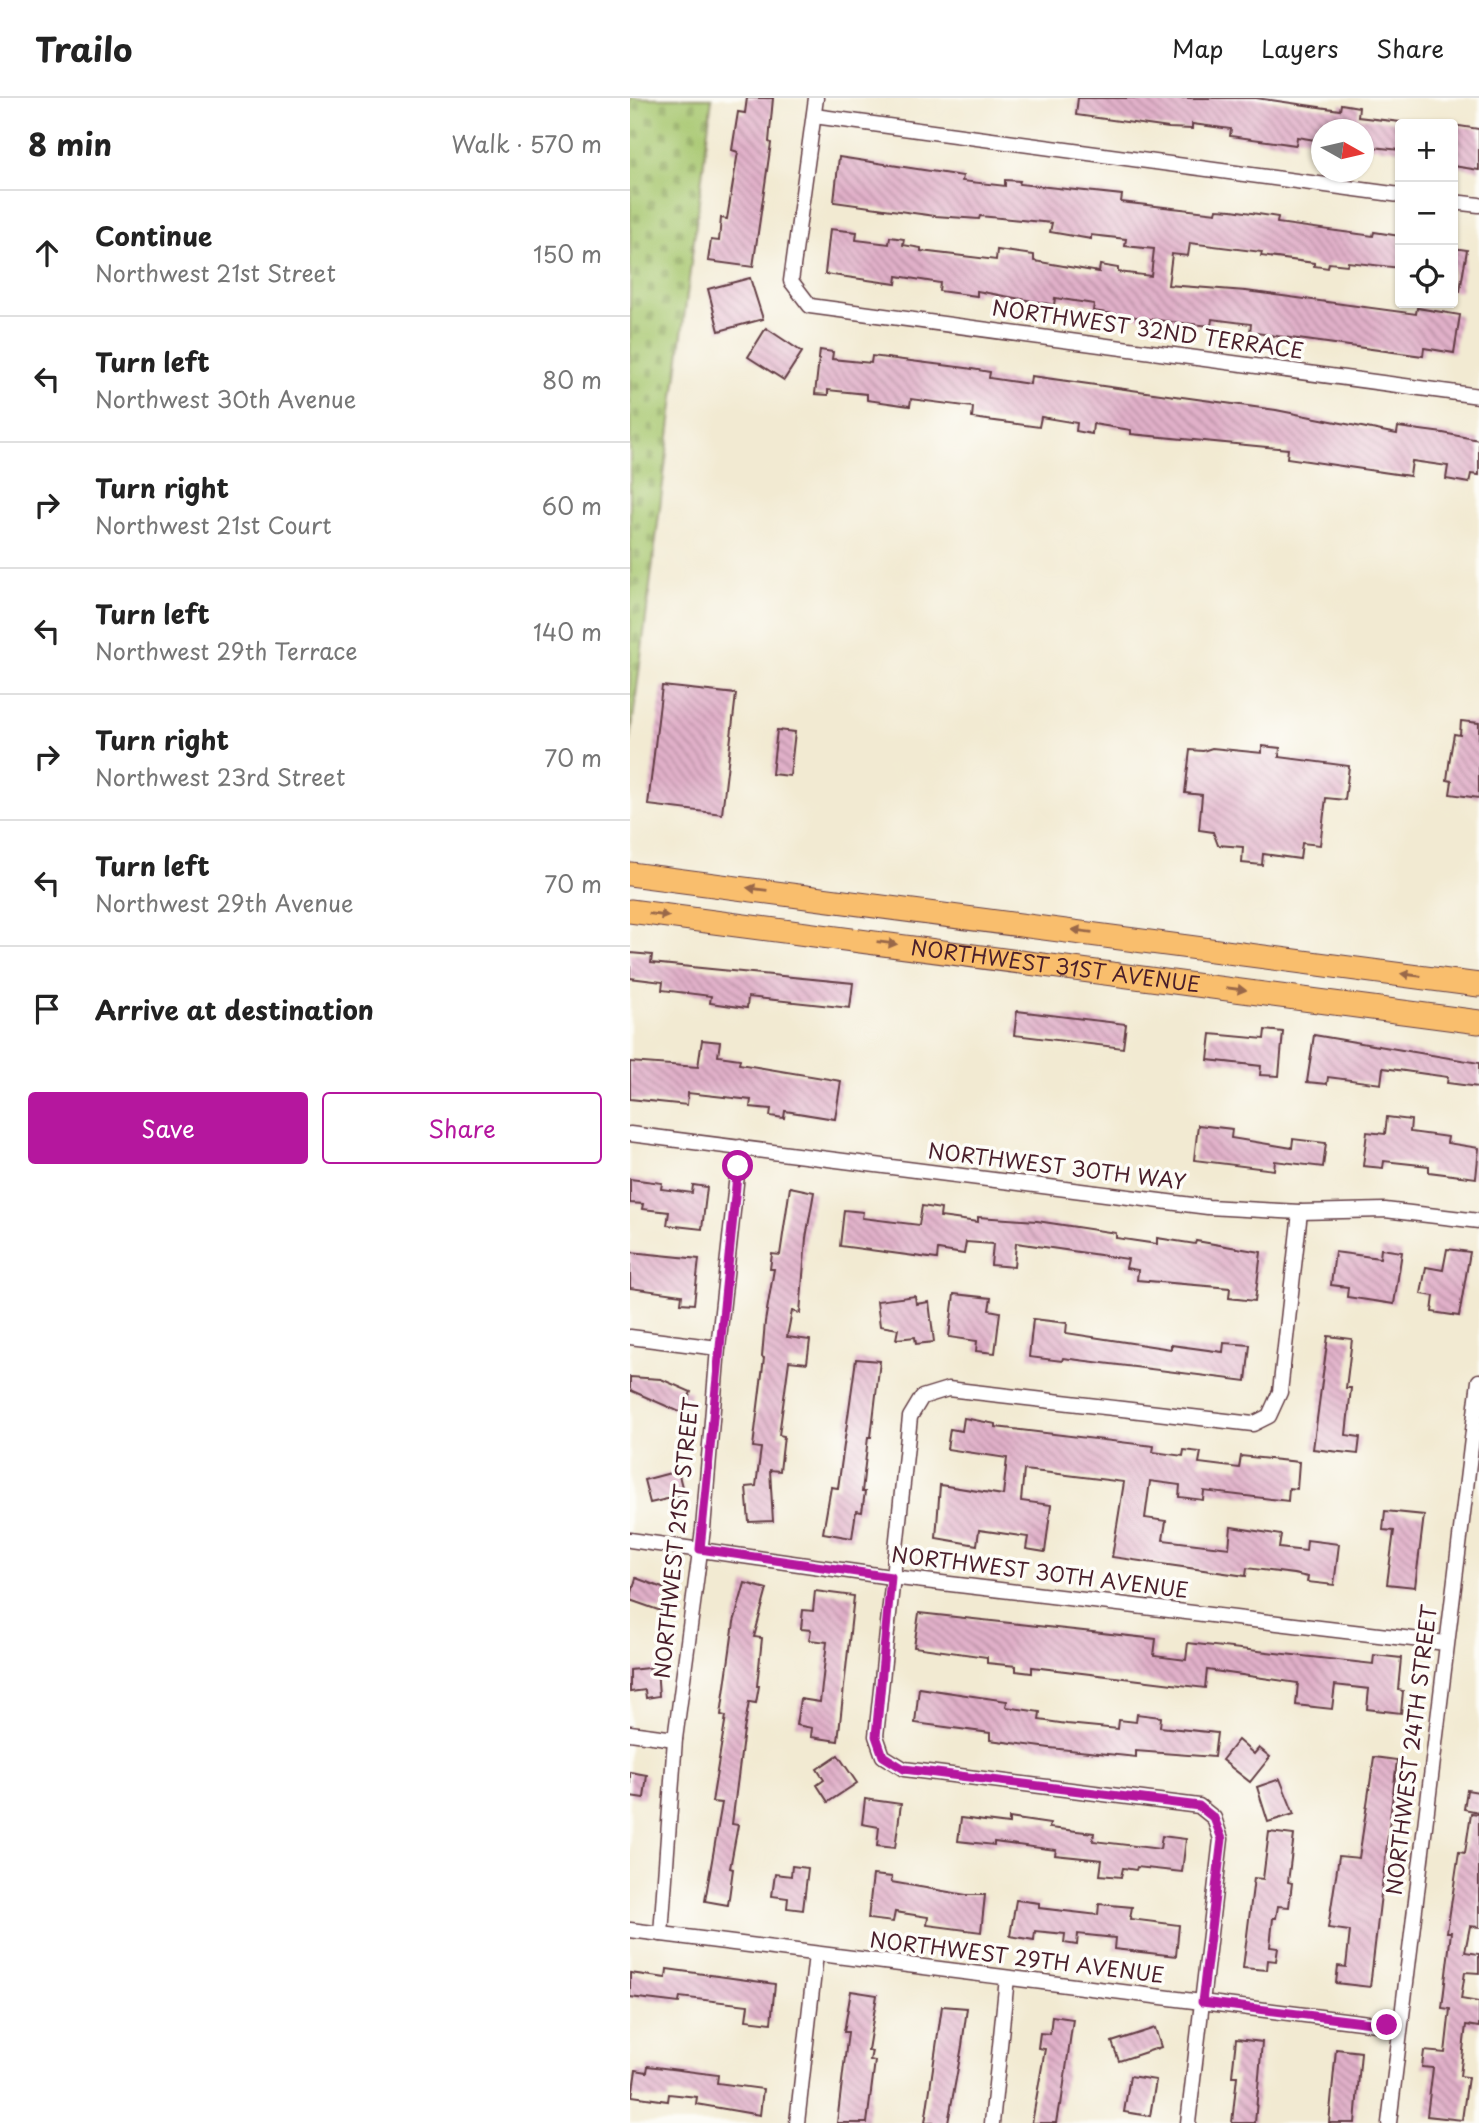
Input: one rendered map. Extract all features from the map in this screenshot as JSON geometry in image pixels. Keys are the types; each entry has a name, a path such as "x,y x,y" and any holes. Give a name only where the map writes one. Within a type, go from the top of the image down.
{"main road":[{"name":"NORTHWEST 31ST AVENUE","path":"630,874 1479,985"},
{"name":"NORTHWEST 31ST AVENUE","path":"630,911 1479,1022"}],"street":[{"path":"816,98 814,116 1395,194"},
{"name":"NORTHWEST 32ND TERRACE","path":"814,116 791,281 810,306 1479,396"},
{"path":"1458,203 1479,205"},
{"name":"NORTHWEST 30TH WAY","path":"630,1134 1208,1207 1300,1212 1385,1210 1479,1221"},
{"name":"NORTHWEST 21ST STREET","path":"661,1934 675,1739 700,1549 740,1147"},
{"path":"1188,2123 1222,1839 1214,1818 1199,1806 904,1769 883,1756 876,1736 910,1417 922,1397 948,1389 1253,1423 1269,1416 1280,1392 1300,1212"},
{"path":"630,1337 718,1348"},
{"name":"NORTHWEST 24TH STREET","path":"1389,2123 1446,1643 1477,1416 1479,1381"},
{"name":"NORTHWEST 30TH AVENUE","path":"630,1540 891,1577 1446,1643"},
{"path":"630,1733 675,1739"},
{"name":"NORTHWEST 29TH AVENUE","path":"630,1930 1400,2027"},
{"path":"797,2123 816,1954"},
{"path":"992,2123 1007,1978"}],"green space":[{"path":"630,98 712,98 630,743"}],"building":[{"path":"747,98 773,98 771,143 753,267 708,261 711,240 719,241 721,218 727,219 738,152 732,150 738,112 745,113"},
{"path":"1078,98 1256,98 1340,110 1341,104 1359,107 1358,117 1395,121 1395,149 1374,147 1374,119 1311,119 1311,139 1297,137 1296,145 1230,136 1231,129 1192,124 1192,129 1169,128 1076,115"},
{"path":"1458,126 1479,129 1479,170 1458,167"},
{"path":"839,157 963,176 962,181 1005,186 1005,180 1020,181 1019,184 1122,195 1121,202 1216,213 1217,209 1232,210 1278,217 1277,223 1373,236 1374,232 1395,235 1395,267 1348,262 1347,265 1329,263 1328,268 1314,266 1314,263 1261,256 1262,252 1190,243 1188,256 1172,254 1168,285 1246,291 1416,314 1417,308 1460,315 1454,353 1424,348 1423,356 1276,336 1250,332 1251,324 1212,319 1211,326 1172,322 1093,311 1094,304 1055,298 1054,305 977,291 977,296 939,291 940,283 897,276 896,284 825,274 830,229 857,232 856,240 889,244 890,237 904,239 903,245 921,248 921,251 996,260 997,250 1034,255 1034,261 1099,272 1100,265 1118,268 1118,272 1151,276 1154,249 1125,246 1126,239 1091,235 1091,239 1050,232 1052,223 980,216 979,219 935,216 834,202"},
{"path":"1458,249 1467,250 1458,291"},
{"path":"750,278 763,319 719,331 708,289"},
{"path":"766,328 802,352 784,380 748,357"},
{"path":"820,350 833,352 832,359 871,363 872,356 990,372 989,378 1030,384 1031,376 1276,410 1397,434 1398,427 1443,433 1479,440 1479,475 1471,474 1469,483 1446,479 1448,466 1412,461 1410,476 1287,458 1288,449 1131,434 1131,430 1093,424 1092,434 1076,431 1077,423 1041,417 1039,427 972,418 973,407 911,399 910,406 867,400 867,394 828,390 828,395 815,394"},
{"path":"662,686 736,694 722,814 648,805"},
{"path":"1461,721 1479,723 1479,798 1450,794 1452,781 1447,780 1450,757 1454,734 1460,735"},
{"path":"777,730 795,732 790,776 772,774"},
{"path":"1262,746 1280,748 1279,757 1349,766 1345,800 1326,798 1320,845 1302,843 1300,859 1263,854 1262,865 1242,863 1243,847 1218,845 1213,832 1199,830 1202,795 1185,793 1190,750 1203,751 1212,748 1262,753"},
{"path":"630,953 652,955 651,963 853,983 850,1008 748,997 747,1008 710,1003 711,996 662,990 663,982 630,978"},
{"path":"1017,1011 1126,1024 1123,1048 1014,1035"},
{"path":"1265,1030 1283,1032 1279,1076 1260,1075 1261,1066 1208,1060 1211,1034 1264,1039"},
{"path":"1314,1035 1479,1063 1479,1087 1447,1083 1448,1077 1383,1068 1381,1084 1328,1077 1327,1084 1307,1082"},
{"path":"702,1040 720,1042 718,1056 740,1059 739,1064 841,1081 835,1119 785,1111 784,1118 770,1116 771,1109 750,1107 751,1100 688,1093 687,1105 630,1099 630,1062 698,1067"},
{"path":"1387,1117 1411,1120 1410,1132 1448,1137 1447,1143 1479,1148 1476,1178 1429,1172 1429,1166 1384,1161 1383,1168 1363,1166 1367,1132 1385,1134"},
{"path":"1198,1125 1232,1129 1231,1138 1292,1148 1293,1139 1326,1143 1323,1167 1275,1161 1274,1170 1194,1160"},
{"path":"630,1179 662,1183 661,1189 692,1193 693,1185 707,1187 702,1229 667,1225 669,1212 642,1209 643,1204 630,1203"},
{"path":"790,1187 814,1192 806,1238 800,1313 792,1311 787,1337 810,1340 807,1363 789,1361 779,1435 784,1436 780,1471 770,1470 773,1521 749,1522 746,1487 756,1486 761,1448 753,1447 764,1358 765,1322 774,1269 770,1269 772,1254 780,1255"},
{"path":"922,1206 941,1209 940,1217 978,1222 978,1217 1037,1221 1116,1233 1116,1238 1157,1244 1157,1238 1195,1244 1196,1241 1261,1252 1255,1301 1229,1298 1230,1288 1137,1280 1138,1270 1126,1268 1128,1259 1016,1243 1014,1267 991,1265 993,1244 966,1242 964,1254 938,1250 937,1259 840,1246 844,1210 863,1212 862,1218 919,1225"},
{"path":"1381,1249 1402,1252 1394,1304 1347,1297 1348,1287 1331,1285 1335,1252 1380,1258"},
{"path":"1447,1249 1470,1252 1459,1316 1432,1312 1434,1296 1421,1294 1426,1267 1443,1270"},
{"path":"630,1252 699,1259 694,1304 681,1303 682,1295 630,1288"},
{"path":"954,1294 991,1298 989,1310 1000,1312 995,1353 976,1351 977,1341 949,1337"},
{"path":"915,1296 916,1304 929,1302 934,1342 916,1344 915,1337 896,1339 898,1329 880,1326 877,1301"},
{"path":"1033,1319 1067,1323 1066,1333 1171,1349 1171,1345 1223,1352 1224,1343 1250,1345 1246,1381 1063,1358 1062,1361 1029,1357"},
{"path":"1328,1336 1352,1339 1346,1388 1351,1388 1346,1435 1360,1437 1358,1454 1313,1449"},
{"path":"856,1359 880,1361 871,1437 868,1437 862,1512 856,1511 852,1538 823,1533 831,1487 838,1488"},
{"path":"630,1377 661,1379 691,1392 682,1413 630,1390"},
{"path":"964,1418 996,1424 996,1427 1154,1446 1153,1452 1183,1456 1184,1450 1201,1452 1199,1463 1239,1468 1241,1456 1299,1462 1297,1489 1289,1488 1288,1501 1204,1491 1203,1500 1179,1497 1180,1485 1150,1481 1145,1518 1166,1521 1163,1540 1229,1548 1231,1527 1281,1535 1279,1548 1306,1551 1307,1540 1339,1544 1334,1585 1307,1582 1308,1577 1294,1574 1247,1568 1246,1576 1112,1557 1124,1482 1051,1473 1024,1470 1021,1501 1051,1505 1045,1552 1026,1549 1028,1537 979,1530 977,1545 936,1538 940,1485 1003,1495 1007,1458 947,1449 950,1429 962,1431"},
{"path":"678,1471 684,1495 650,1503 644,1480"},
{"path":"1385,1511 1424,1515 1415,1587 1387,1584 1394,1531 1383,1530"},
{"path":"636,1578 668,1590 661,1611 630,1600"},
{"path":"745,1583 767,1589 754,1637 762,1638 759,1686 756,1703 749,1702 744,1730 732,1824 738,1825 730,1868 733,1869 728,1905 705,1901 722,1803 712,1802 726,1716 721,1715 734,1622"},
{"path":"815,1591 854,1596 838,1741 811,1737 812,1728 796,1725 800,1699 820,1702 827,1642 809,1640 811,1630 801,1629 803,1610 813,1611"},
{"path":"919,1613 1156,1639 1154,1656 1186,1660 1188,1643 1373,1664 1374,1655 1401,1658 1398,1690 1403,1691 1401,1713 1367,1709 1369,1689 1335,1685 1332,1709 1296,1705 1298,1683 1207,1670 1205,1688 1032,1667 1032,1673 1016,1671 1016,1666 987,1663 987,1657 914,1647"},
{"path":"657,1667 659,1696 646,1698 645,1690 630,1692 630,1670"},
{"path":"919,1688 1007,1701 1006,1707 1040,1712 1039,1720 1067,1724 1118,1729 1119,1720 1136,1722 1137,1714 1161,1717 1160,1727 1217,1733 1214,1757 1136,1751 1136,1757 1050,1748 990,1740 990,1733 915,1723"},
{"path":"1238,1740 1254,1754 1259,1748 1270,1757 1250,1782 1222,1760"},
{"path":"838,1755 857,1783 828,1802 817,1785 824,1780 817,1769"},
{"path":"1374,1757 1397,1760 1370,1987 1336,1983 1338,1966 1346,1967 1350,1931 1328,1928 1339,1856 1359,1858"},
{"path":"630,1772 647,1775 644,1798 630,1796"},
{"path":"1280,1779 1294,1814 1268,1822 1257,1787"},
{"path":"1467,1790 1479,1792 1479,1812 1464,1809"},
{"path":"865,1799 901,1804 895,1848 877,1846 879,1827 862,1824"},
{"path":"1471,1813 1479,1814 1479,1927 1470,1926 1465,1952 1479,1954 1479,1973 1465,1972 1461,1999 1479,2002 1479,2027 1466,2025 1460,2076 1468,2077 1462,2120 1427,2116 1433,2068 1422,2067 1424,2051 1445,2053 1450,2009 1442,2008 1451,1932 1447,1932 1459,1852 1465,1853"},
{"path":"961,1818 1009,1824 1009,1818 1050,1824 1049,1828 1094,1833 1093,1841 1160,1849 1162,1836 1186,1839 1182,1872 1137,1867 1136,1870 1123,1868 1121,1877 1100,1875 1102,1860 1055,1855 1056,1850 994,1842 994,1845 958,1841"},
{"path":"1269,1832 1294,1835 1288,1882 1292,1883 1289,1907 1278,1906 1276,1918 1273,1918 1270,1947 1278,1948 1276,1961 1268,1960 1267,1970 1243,1968 1254,1878 1263,1879"},
{"path":"792,1866 808,1868 803,1910 787,1908 788,1898 772,1896 775,1874 791,1876"},
{"path":"873,1875 892,1877 891,1882 966,1895 985,1895 981,1932 927,1925 928,1917 895,1912 893,1922 868,1919"},
{"path":"1016,1900 1039,1903 1039,1908 1098,1915 1099,1904 1132,1907 1130,1919 1179,1925 1176,1956 1114,1949 1115,1938 1078,1934 1077,1945 1064,1943 1065,1934 1035,1931 1034,1940 1010,1936"},
{"path":"667,1969 775,1984 771,2023 746,2020 748,2005 680,1997 679,2003 630,1997 630,1973 666,1978"},
{"path":"851,1991 877,1995 868,2050 872,2051 870,2060 875,2061 867,2123 837,2123 848,2032 844,2032"},
{"path":"942,2006 967,2008 962,2046 948,2123 925,2123"},
{"path":"1052,2016 1073,2019 1061,2105 1056,2123 1032,2123 1045,2049 1038,2048 1040,2033 1050,2034"},
{"path":"1155,2028 1161,2047 1119,2061 1112,2042"},
{"path":"1236,2039 1262,2042 1255,2123 1232,2123 1237,2076 1232,2076"},
{"path":"1336,2049 1361,2052 1355,2123 1329,2123"},
{"path":"648,2066 718,2075 717,2083 763,2089 760,2115 696,2104 697,2097 669,2094 668,2101 632,2096 636,2070 647,2072"},
{"path":"1130,2076 1156,2080 1150,2116 1124,2112"}],"route":[{"path":"738,1166 700,1549 891,1577 876,1736 883,1756 904,1769 1199,1806 1214,1818 1222,1839 1202,2002 1387,2025"}]}
